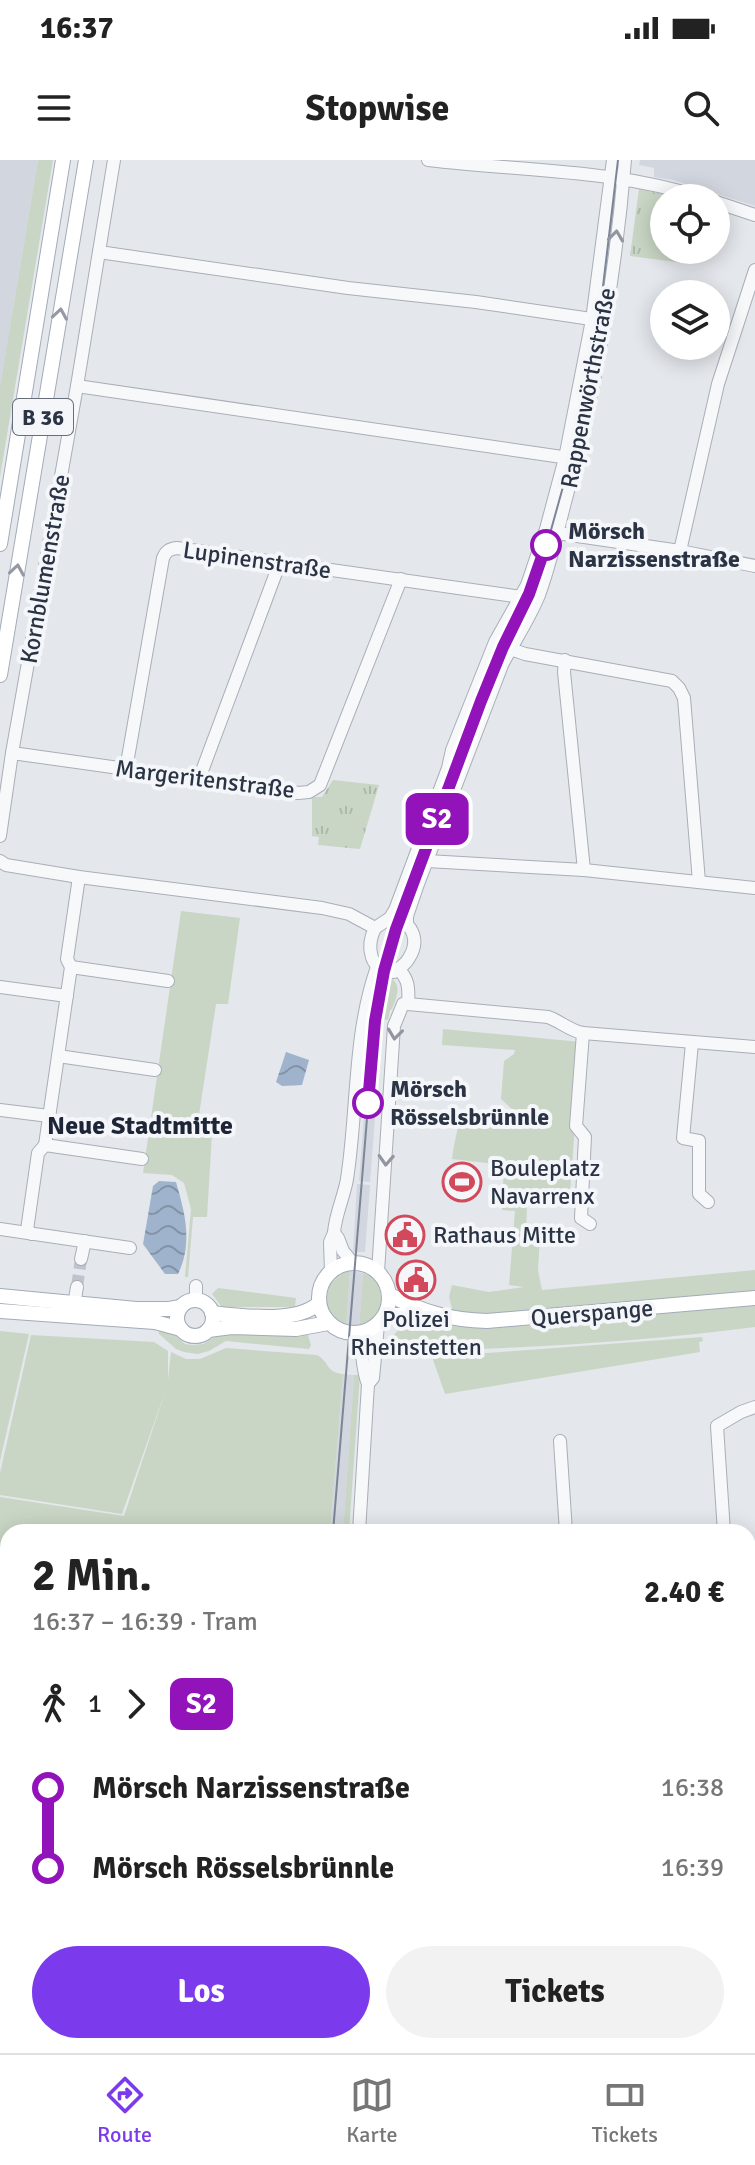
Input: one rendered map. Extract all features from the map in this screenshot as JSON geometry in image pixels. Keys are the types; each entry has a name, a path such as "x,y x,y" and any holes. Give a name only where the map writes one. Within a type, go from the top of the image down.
{"main road":[{"name":"B 36","path":"0,544 63,160"},
{"name":"B 36","path":"0,675 86,160"},
{"path":"381,1321 388,1310 390,1295 378,1272 353,1263 341,1266 324,1279 319,1303 322,1314 328,1323 343,1332 357,1334 368,1331 395,1315 429,1314"},
{"path":"0,1296 74,1310 155,1322 181,1329 191,1336 203,1334 213,1319 212,1313 196,1293 181,1307 169,1309 136,1309 74,1310 0,1311"},
{"path":"390,1295 429,1314"},
{"name":"Querspange","path":"429,1314 459,1320 516,1320 755,1298"},
{"path":"212,1313 291,1316 312,1310 319,1303"},
{"path":"181,1307 177,1317 181,1329"},
{"path":"208,1330 232,1327 296,1329 328,1323"}],"street":[{"name":"Kornblumenstraße","path":"0,836 114,160"},
{"path":"428,160 653,184"},
{"name":"Rappenwörthstraße","path":"613,160 617,178"},
{"name":"Rappenwörthstraße","path":"407,922 491,692 540,592 557,533 598,320 617,178 625,160"},
{"path":"730,207 755,215"},
{"path":"99,252 598,320"},
{"path":"680,551 718,384 755,270"},
{"path":"77,386 571,458"},
{"name":"Rappenwörthstraße","path":"390,918 495,642 527,585 571,458"},
{"path":"557,533 680,551 755,566"},
{"name":"Lupinenstraße","path":"126,769 165,552 170,549 521,597"},
{"path":"199,779 280,569 280,562"},
{"name":"Margeritenstraße","path":"12,753 298,793 309,792 320,785 401,579"},
{"path":"495,642 525,654 672,681 679,688 684,698 699,882"},
{"path":"565,660 584,870"},
{"path":"0,861 6,865 79,877 322,908 349,914 375,928"},
{"path":"427,861 584,870 755,888"},
{"path":"32,1234 27,1230 38,1153 45,1145 67,996 71,967 67,959 79,877"},
{"path":"390,918 407,922 413,932 414,943 408,960 394,972 377,967 370,954 370,940 375,928 390,918"},
{"path":"71,967 168,981"},
{"path":"331,1272 330,1242 347,1180 362,1020 377,967"},
{"path":"398,969 406,976 408,1004"},
{"path":"0,987 67,996"},
{"path":"378,1272 394,1026 403,1004 548,1017 575,1032 583,1033 755,1047"},
{"path":"583,1033 576,1126 585,1137 581,1218 590,1224"},
{"path":"692,1043 683,1138 699,1141 699,1194 708,1202"},
{"path":"58,1056 155,1070"},
{"path":"0,1110 49,1116"},
{"path":"45,1145 142,1159"},
{"path":"0,1229 130,1248"},
{"path":"334,1233 353,1263"},
{"path":"81,1259 85,1241"},
{"path":"74,1310 77,1287"},
{"path":"368,1384 373,1378 381,1321"},
{"path":"357,1334 368,1384 359,1524"},
{"path":"723,1524 717,1426 755,1407"},
{"path":"560,1441 565,1524"}],"shaded area":[{"path":"0,160 38,160 0,386"},
{"path":"640,160 755,160 755,206 730,198 730,184 686,184 654,177 654,168 639,165"},
{"path":"371,1026 382,1027 370,1182 359,1181"},
{"path":"357,1184 370,1185 365,1252 353,1252"},
{"path":"350,1271 363,1273 359,1329 346,1329"},
{"path":"343,1374 354,1375 344,1524 331,1524"}],"green space":[{"path":"38,160 53,160 0,477 0,386"},
{"path":"639,189 650,192 650,259 630,256"},
{"path":"333,780 379,785 360,849 318,845 319,837 312,836 312,797 322,797"},
{"path":"181,911 240,918 228,1004 216,1004 199,1115 213,1117 207,1217 193,1217 188,1277 185,1277 191,1209 184,1183 172,1175 143,1173"},
{"path":"388,976 396,983 398,991 388,1020 369,1017 379,982"},
{"path":"443,1029 581,1042 569,1207 527,1205 526,1236 540,1236 538,1270 542,1290 755,1270 755,1292 504,1315 453,1312 449,1297 452,1285 489,1292 524,1287 509,1285 515,1211 502,1210 504,1165 452,1159 461,1109 512,1115 513,1110 501,1099 504,1061 515,1050 442,1045"},
{"name":"Bouleplatz Navarrenx","path":"449,1169 477,1170 476,1195 447,1193"},
{"path":"345,1271 350,1271 346,1329 331,1316 327,1298 329,1285"},
{"path":"363,1273 375,1281 382,1300 376,1321 359,1329"},
{"path":"218,1288 296,1298 295,1307 222,1307 212,1294"},
{"path":"755,1304 755,1327 570,1344 385,1352 386,1344 406,1321 462,1327 520,1326"},
{"path":"159,1325 185,1344 192,1345 203,1344 222,1332 307,1332 311,1345 309,1349 226,1341 198,1354 176,1349 159,1334"},
{"path":"0,1331 29,1334 0,1461"},
{"path":"31,1335 154,1342 168,1351 168,1380 171,1352 186,1359 200,1359 226,1348 317,1355 330,1369 343,1374 331,1524 0,1524 0,1497 124,1516 166,1389 122,1514 0,1495 0,1473"},
{"path":"702,1337 700,1352 445,1394 431,1354 488,1353"},
{"path":"354,1375 360,1375 350,1524 344,1524"}],"water":[{"path":"286,1052 309,1060 302,1085 282,1086 276,1082"},
{"path":"159,1181 176,1182 182,1205 186,1239 178,1274 165,1274 143,1244 153,1186"}],"tunnel":[{"path":"77,1287 81,1259"}],"tram line":[{"path":"334,1524 375,1021 384,971 404,907 481,701 529,594 551,530 571,458 599,320 618,160"},
{"name":"S2","path":"368,1103 375,1021 396,929 481,701 529,594 546,545"}],"place":[{"name":"Mörsch Narzissenstraße","path":"546,545"},
{"name":"Mörsch Rösselsbrünnle","path":"368,1103"},
{"name":"Bouleplatz Navarrenx","path":"462,1182"},
{"name":"Rathaus Mitte","path":"405,1235"},
{"name":"Polizei Rheinstetten","path":"416,1280"}],"district":[{"name":"Neue Stadtmitte","path":"140,1125"}]}
